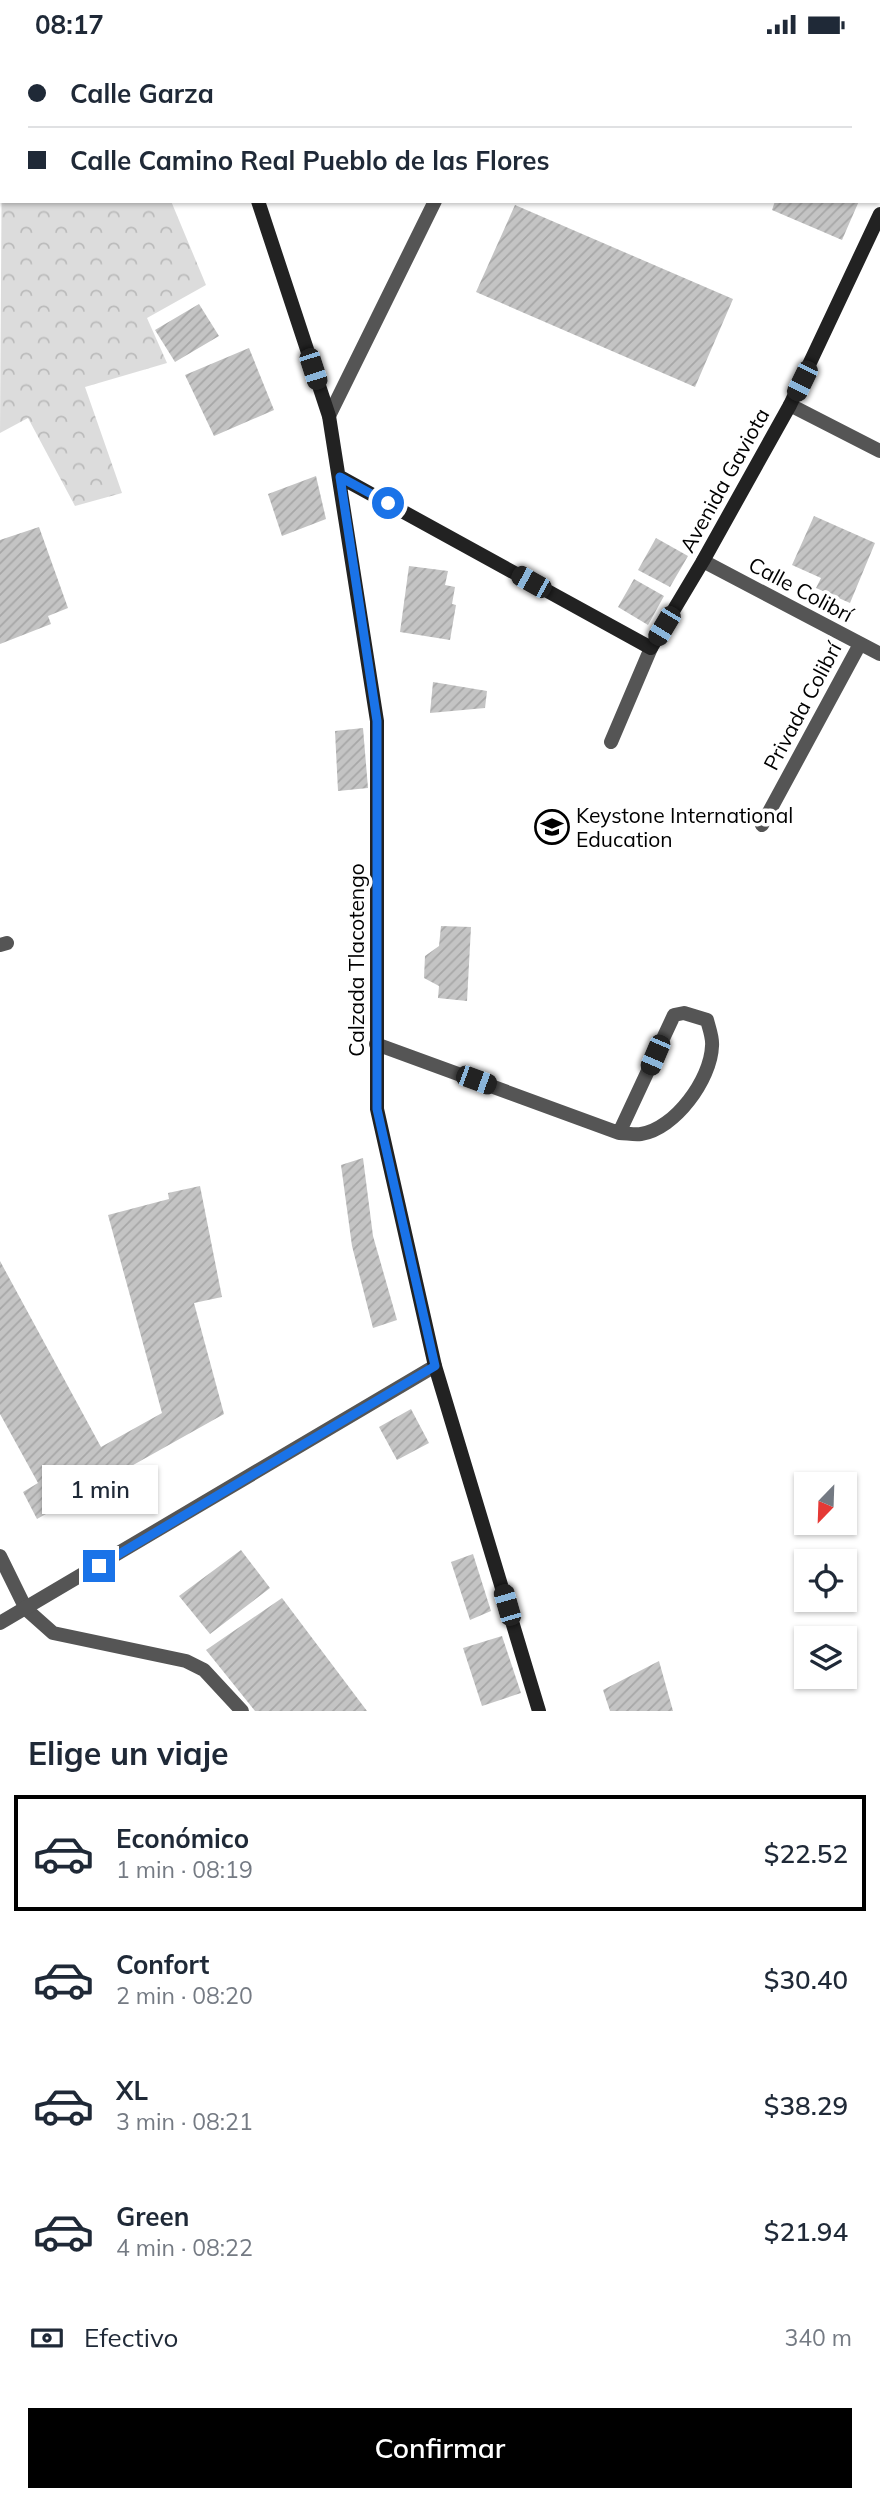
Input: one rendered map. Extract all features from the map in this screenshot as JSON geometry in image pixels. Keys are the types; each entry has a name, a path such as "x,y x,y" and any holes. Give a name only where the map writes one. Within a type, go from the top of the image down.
{"street":[{"name":"Calzada Tlacotengo","path":"259,203 329,416 377,721 377,1109 435,1366 539,1711"},
{"path":"329,416 434,203"},
{"name":"Avenida Gaviota","path":"651,648 703,562 790,405 875,239 880,213"},
{"path":"790,405 880,451"},
{"path":"340,477 651,648 611,742"},
{"name":"Calle Colibrí","path":"703,562 880,654"},
{"name":"Privada Colibrí","path":"762,825 860,644"},
{"path":"376,1044 620,1133 643,1134 671,1119 693,1097 708,1068 713,1045 706,1020 684,1013 674,1015 620,1133"},
{"path":"0,1623 435,1366"},
{"path":"0,1556 26,1609 53,1633 186,1661 204,1670 242,1711"}],"green space":[{"path":"2,203 172,203 206,285 147,318 167,363 85,387 122,493 75,506 28,418 0,433"}],"building":[{"path":"774,203 858,203 842,240 772,210"},
{"path":"515,205 733,299 695,387 476,292"},
{"path":"199,304 219,336 175,362 155,330"},
{"path":"249,348 274,410 214,436 185,375"},
{"path":"316,476 326,519 282,536 268,494"},
{"path":"814,516 875,543 850,603 816,588 821,578 792,565"},
{"path":"39,527 68,608 48,616 51,624 0,644 0,540"},
{"path":"656,538 688,556 670,587 638,570"},
{"path":"409,566 448,571 445,585 455,587 452,604 456,605 450,640 400,632"},
{"path":"634,579 664,596 648,625 618,607"},
{"path":"433,682 487,691 485,708 430,713"},
{"path":"363,728 368,788 338,791 335,731"},
{"path":"441,926 471,927 467,1001 438,998 439,986 424,978 425,956 439,946"},
{"path":"363,1158 373,1236 397,1320 373,1328 352,1246 341,1165"},
{"path":"200,1186 222,1297 194,1303 224,1414 37,1519 23,1492 38,1483 0,1414 0,1261 101,1447 162,1413 108,1215 169,1199 168,1193"},
{"path":"411,1409 429,1443 397,1460 379,1427"},
{"path":"241,1550 270,1588 210,1634 179,1596"},
{"path":"473,1554 491,1611 470,1620 451,1562"},
{"path":"282,1598 367,1711 255,1711 206,1650"},
{"path":"502,1636 521,1693 482,1706 463,1648"},
{"path":"659,1661 673,1711 610,1711 603,1690"}],"place":[{"name":"Keystone International Education","path":"552,827"}],"route":[{"path":"99,1566 435,1366 377,1109 377,721 340,477 388,503"}]}
